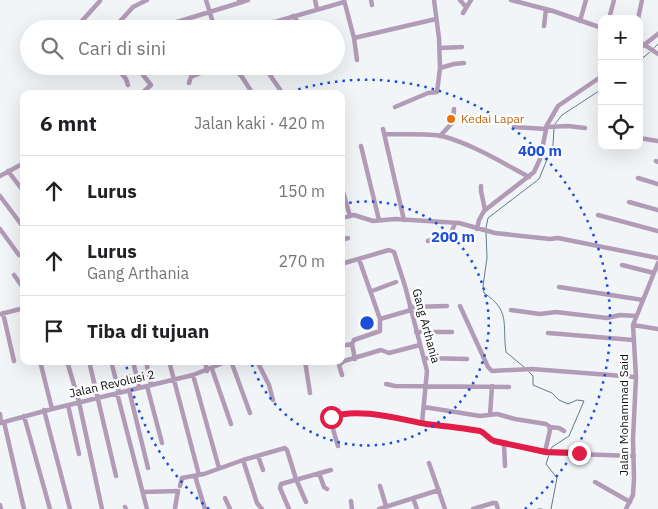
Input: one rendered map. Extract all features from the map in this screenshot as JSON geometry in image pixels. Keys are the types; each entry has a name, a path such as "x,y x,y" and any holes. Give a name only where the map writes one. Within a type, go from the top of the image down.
{"street":[{"path":"121,20 133,7 147,0"},
{"path":"206,0 212,20"},
{"path":"184,20 239,1 248,0"},
{"path":"315,0 317,9"},
{"path":"395,106 428,93 437,92 440,48 434,0"},
{"path":"460,0 466,8"},
{"path":"463,13 471,0"},
{"path":"511,0 598,27"},
{"path":"580,21 586,0"},
{"path":"610,15 614,0"},
{"path":"639,15 642,0"},
{"path":"83,20 100,1"},
{"path":"280,20 344,1 354,38 357,60"},
{"path":"544,26 546,10"},
{"path":"293,16 296,20"},
{"path":"354,38 436,20"},
{"path":"643,48 658,34"},
{"path":"643,44 656,53"},
{"path":"440,48 462,48"},
{"path":"440,68 464,63"},
{"path":"123,75 128,84"},
{"path":"144,75 151,85 146,90"},
{"path":"189,83 191,77 196,75"},
{"path":"240,75 250,90"},
{"path":"270,75 280,90"},
{"path":"479,230 479,220 485,210 534,172 550,127 549,119 558,106 598,79"},
{"path":"440,136 453,122 454,109"},
{"path":"514,127 568,126 585,128"},
{"path":"404,220 384,132 440,136 499,161 529,177"},
{"path":"643,139 658,141"},
{"path":"362,146 379,220"},
{"path":"0,176 20,165"},
{"path":"8,171 20,187"},
{"path":"638,178 658,184"},
{"path":"481,186 480,191 485,210"},
{"path":"0,196 20,223"},
{"path":"345,199 350,216"},
{"path":"629,202 658,210"},
{"path":"598,215 658,230"},
{"path":"345,217 360,216 372,221 404,220 455,223 495,233 550,239 558,238 658,258"},
{"path":"428,241 451,234 455,223"},
{"path":"0,229 19,256"},
{"name":"Gang Arthania","path":"345,263 389,250 394,252 428,371 422,423"},
{"path":"345,345 380,331 380,319 372,291 359,258"},
{"name":"Jalan Mohammad Said","path":"626,509 634,490 633,439 636,378 632,340 633,325 658,263"},
{"path":"622,265 654,273"},
{"path":"14,275 20,283"},
{"path":"372,291 396,282"},
{"path":"559,287 643,300"},
{"path":"380,319 411,309 447,306"},
{"path":"460,306 489,369 492,371 528,369 636,378"},
{"path":"14,361 1,314 20,309"},
{"path":"511,310 540,314 556,312 607,318 620,315 636,316"},
{"path":"633,325 658,329"},
{"path":"416,332 452,332"},
{"path":"548,333 632,340"},
{"path":"352,344 355,359"},
{"path":"345,362 381,350 389,353 420,345"},
{"path":"424,358 467,359"},
{"path":"41,365 52,409"},
{"path":"68,365 79,402 102,508 95,509"},
{"path":"91,365 116,476"},
{"path":"113,365 146,509"},
{"path":"134,365 139,387"},
{"path":"146,365 162,443"},
{"path":"170,365 205,509"},
{"path":"207,365 231,424"},
{"name":"Jalan Revolusi 2","path":"2,422 44,410 174,380 221,365"},
{"path":"232,365 250,413"},
{"path":"259,365 272,391 274,400"},
{"path":"306,365 310,393"},
{"path":"340,365 342,374"},
{"path":"193,375 219,468"},
{"path":"386,384 395,386 509,387"},
{"path":"490,415 492,386"},
{"path":"129,390 148,468"},
{"path":"68,405 79,454"},
{"path":"424,407 480,416 501,415 546,424 564,431"},
{"path":"44,410 70,509"},
{"path":"0,414 24,509"},
{"path":"338,446 331,417 365,414 480,431 484,432 488,438 504,444 545,452 634,456"},
{"path":"24,416 50,509"},
{"path":"545,452 550,427"},
{"path":"504,444 505,466"},
{"path":"180,486 182,478 285,448 306,502"},
{"path":"258,456 263,470"},
{"path":"243,460 257,503 262,509"},
{"path":"429,463 445,509"},
{"path":"289,509 280,486 282,484 331,470"},
{"path":"319,473 324,487 327,489"},
{"path":"595,482 630,502"},
{"path":"380,486 386,506"},
{"path":"379,509 438,490"},
{"path":"142,492 178,491 175,508"},
{"path":"225,498 230,509"},
{"path":"413,498 417,509"},
{"path":"350,500 352,509"},
{"path":"473,509 493,503 497,505 498,509"},
{"path":"0,505 1,509"}],"waterway":[{"path":"653,49 658,44"},
{"path":"640,60 650,52"},
{"path":"555,124 562,115 598,92"},
{"path":"486,228 488,218 539,179 553,145 554,128"},
{"path":"486,232 487,258 483,286 484,293 493,300 502,312 506,352 524,367"},
{"path":"529,372 533,376 533,385 552,393 559,400 568,404 577,400 584,401 569,436 552,447 550,451"},
{"path":"549,455 546,464 557,478 551,509"}],"place":[{"name":"Kedai Lapar","path":"451,119"}],"route":[{"path":"331,417 365,414 388,417 480,431 484,432 488,438 494,441 545,452 579,453"}]}
